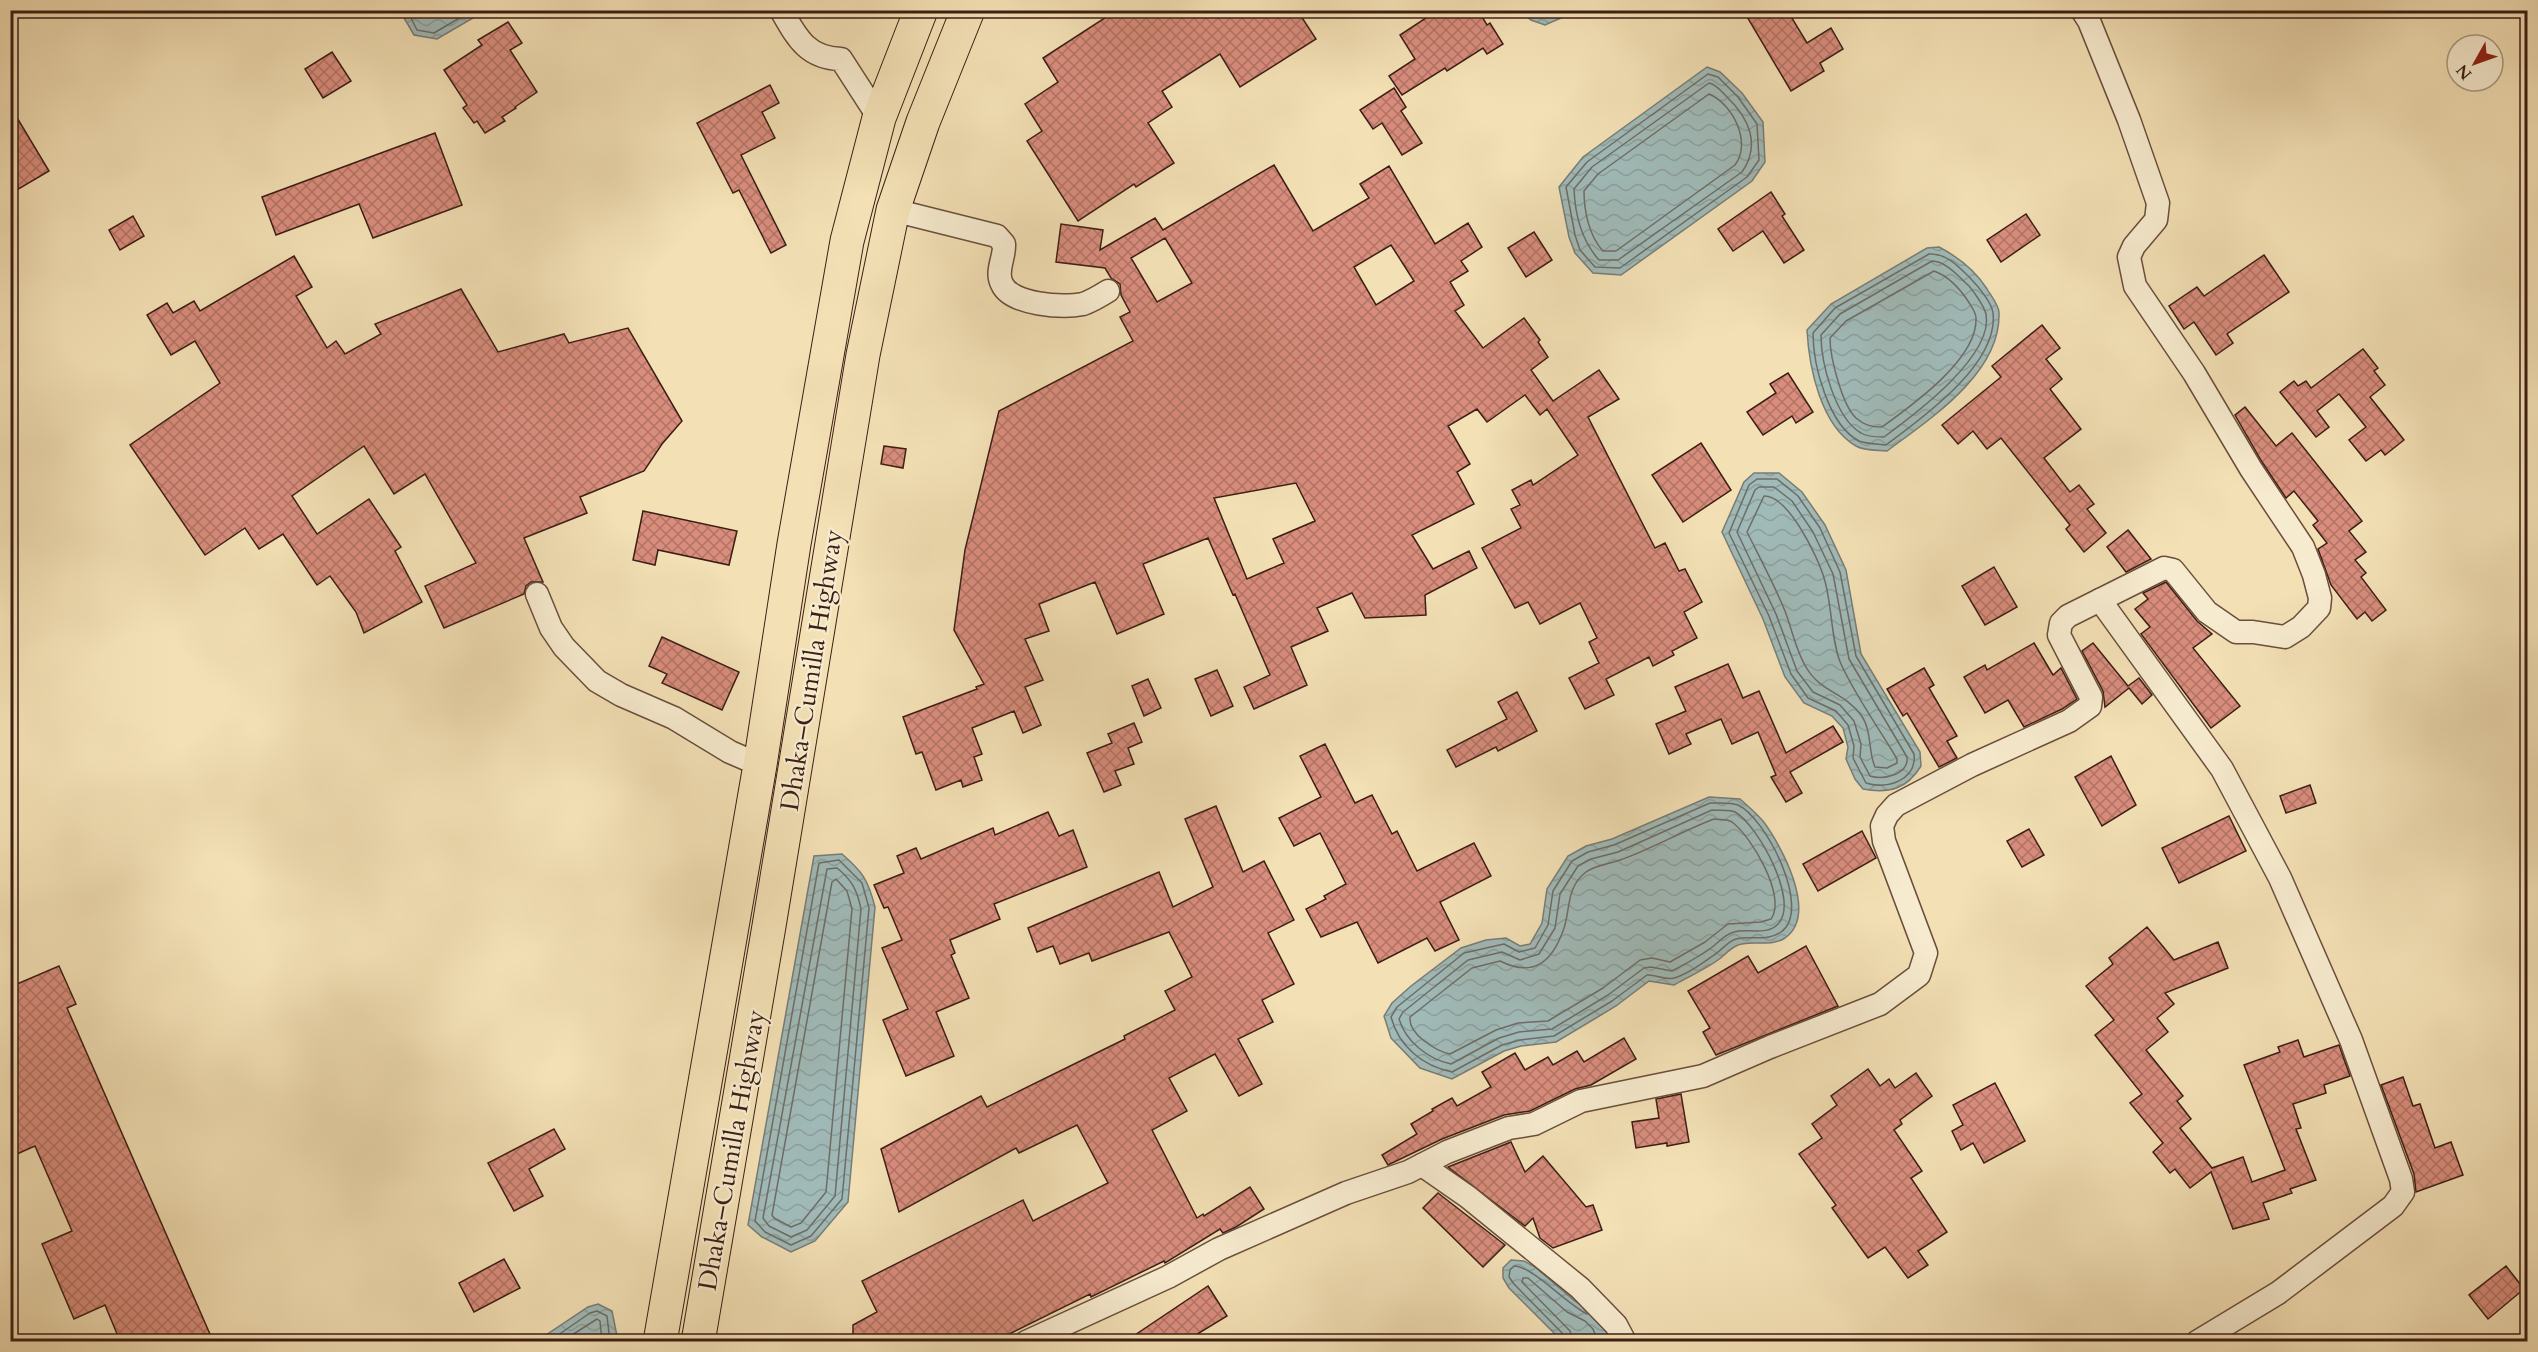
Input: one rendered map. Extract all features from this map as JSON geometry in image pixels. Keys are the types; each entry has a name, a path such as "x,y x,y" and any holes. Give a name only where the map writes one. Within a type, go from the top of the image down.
{"highway":[{"name":"Dhaka–Cumilla Highway","path":"660,1341 760,765 794,544 846,241 879,118 921,10"},
{"name":"Dhaka–Cumilla Highway","path":"698,1341 863,356 893,210 923,122 968,10"}],"street":[{"path":"782,10 794,33 812,52 826,58 842,58 879,118"},
{"path":"1026,1341 1168,1277 1219,1249 1346,1193 1422,1165 1509,1128 1534,1124 1581,1101 1702,1076 1880,1004 1919,975 1926,953 1884,841 1882,826 1887,814 1896,805 1918,792 2069,721 2090,706 2091,697 2059,636 2061,623 2067,616 2164,568 2173,570 2207,612 2236,632 2284,637 2301,627 2319,608 2320,598 2314,574 2303,547 2251,469 2194,373 2135,286 2129,257 2134,246 2156,220 2158,203 2129,120 2082,10"},
{"path":"893,210 997,236 1004,244 998,275 1002,286 1008,293 1022,300 1059,306 1084,303 1108,291"},
{"path":"537,594 551,628 564,647 597,681 621,695 674,718 730,752 760,765"},
{"path":"2100,600 2222,769 2280,878 2351,1040 2401,1179 2403,1192 2393,1206 2278,1293 2197,1341"},
{"path":"1422,1165 1468,1197 1580,1287 1616,1325 1624,1341"}],"water":[{"path":"400,11 485,11 437,39 414,35"},
{"path":"1520,11 1577,11 1545,25 1531,20"},
{"path":"1707,67 1720,72 1742,93 1763,122 1765,162 1752,181 1621,275 1593,273 1575,253 1569,237 1559,187 1583,157"},
{"path":"1939,247 1972,270 1982,282 1998,307 1997,335 1976,375 1942,409 1887,451 1859,448 1844,437 1826,411 1814,378 1807,330 1831,304 1927,248"},
{"path":"1754,473 1779,473 1802,492 1825,525 1846,570 1861,654 1920,752 1921,766 1916,774 1897,788 1881,791 1863,789 1855,779 1846,759 1848,747 1843,728 1832,716 1804,703 1785,677 1763,619 1722,532 1744,482"},
{"path":"1709,797 1740,799 1763,821 1779,846 1787,862 1798,897 1795,927 1785,938 1779,941 1736,946 1713,964 1674,985 1649,981 1616,1006 1556,1042 1521,1046 1504,1051 1452,1079 1420,1068 1391,1038 1384,1016 1392,1003 1461,948 1486,940 1506,938 1520,946 1530,944 1542,923 1547,889 1568,856 1586,846 1612,839"},
{"path":"842,854 864,877 875,907 848,1202 815,1241 791,1252 762,1237 748,1225 814,856"},
{"path":"1511,1260 1524,1261 1535,1267 1575,1301 1593,1310 1605,1321 1612,1341 1562,1341 1509,1288 1503,1278 1503,1268"},
{"path":"598,1304 612,1311 617,1336 615,1341 537,1341 588,1307"}],"building":[{"path":"1117,10 1297,10 1316,39 1240,87 1220,54 1162,91 1172,107 1148,123 1174,163 1136,187 1134,184 1078,221 1027,141 1042,131 1025,104 1058,82 1043,58"},
{"path":"1438,10 1478,10 1487,25 1490,23 1503,44 1487,54 1483,48 1447,71 1445,68 1402,95 1389,76 1415,59 1400,35"},
{"path":"1743,10 1787,10 1807,43 1831,28 1843,49 1820,63 1824,71 1791,91"},
{"path":"508,22 522,43 510,50 537,92 502,117 505,121 485,133 477,121 474,123 463,108 467,105 444,70 482,45 478,40"},
{"path":"332,52 351,81 323,98 305,69"},
{"path":"770,85 779,103 762,112 775,138 741,155 786,245 771,253 739,190 733,193 697,123"},
{"path":"1394,88 1406,107 1401,111 1422,143 1402,155 1382,123 1373,129 1360,110"},
{"path":"10,106 49,171 10,194"},
{"path":"435,133 462,205 373,238 359,204 276,235 262,197"},
{"path":"1274,165 1313,231 1369,198 1360,184 1389,166 1435,244 1468,223 1482,247 1461,261 1468,271 1450,282 1464,305 1455,311 1483,348 1524,318 1540,340 1538,342 1548,357 1531,370 1553,401 1599,370 1619,399 1588,417 1655,548 1665,543 1679,571 1685,569 1702,602 1684,612 1697,638 1672,651 1674,655 1653,666 1649,657 1606,679 1614,695 1585,709 1569,678 1599,663 1589,642 1597,638 1580,603 1540,624 1528,602 1515,608 1482,548 1521,528 1511,509 1520,505 1512,490 1531,480 1533,485 1578,455 1547,409 1540,415 1525,395 1487,422 1477,409 1448,426 1470,464 1457,472 1474,504 1412,535 1433,569 1469,551 1477,568 1425,595 1426,615 1365,618 1352,593 1317,608 1328,631 1291,647 1307,685 1254,709 1244,687 1270,675 1208,538 1143,564 1164,614 1117,634 1095,582 1039,604 1049,631 1025,639 1043,680 1025,687 1041,725 1023,733 1014,711 972,728 982,754 974,757 982,780 963,787 961,780 936,790 922,752 916,754 903,717 977,689 976,687 984,684 954,630 965,550 999,411 1133,341 1120,317 1130,312 1121,295 1120,284 1111,278 1105,268 1056,262 1061,224 1103,230 1100,250 1155,218 1163,230","holes":["1165,238 1192,283 1157,302 1131,258","1391,245 1414,281 1376,305 1354,267","1296,483 1315,521 1273,539 1284,563 1247,579 1214,498"]},
{"path":"1771,192 1785,214 1782,216 1804,250 1784,263 1763,231 1733,251 1718,229"},
{"path":"2026,214 2040,235 2001,262 1987,240"},
{"path":"133,216 144,236 120,250 109,230"},
{"path":"1534,232 1552,260 1526,277 1508,248"},
{"path":"2264,255 2289,292 2227,334 2233,343 2216,355 2194,322 2184,329 2169,306 2197,287 2204,296"},
{"path":"294,256 312,287 296,296 327,348 336,341 345,354 381,334 375,324 461,289 498,352 564,334 569,343 628,328 682,421 662,444 644,471 580,497 587,513 524,538 543,582 531,582 526,586 524,594 444,628 425,586 476,563 425,474 394,494 364,446 292,496 317,534 369,499 401,547 395,551 422,602 364,633 356,612 330,576 317,585 283,534 259,549 245,528 205,555 130,445 220,383 195,341 171,355 147,315 167,303 173,313 194,301 200,311"},
{"path":"2042,325 2060,348 2046,359 2062,379 2050,389 2081,429 2044,458 2070,492 2079,485 2094,504 2087,509 2106,533 2084,552 2066,529 2070,525 2001,438 1987,449 1973,431 1958,444 1942,425 2001,377 1992,366"},
{"path":"2363,349 2378,368 2374,371 2385,385 2370,397 2404,440 2385,455 2381,450 2366,461 2349,440 2366,427 2339,394 2317,411 2329,427 2316,437 2280,392 2294,381 2298,386 2306,381 2311,388"},
{"path":"1788,373 1813,412 1796,423 1792,416 1763,435 1747,412 1776,393 1770,384"},
{"path":"2245,407 2276,446 2292,433 2362,521 2349,531 2366,552 2355,560 2366,573 2361,577 2386,610 2372,621 2365,612 2357,619 2331,585 2318,549 2327,543 2313,525 2318,521 2294,491 2286,498 2262,462 2235,415"},
{"path":"1701,443 1731,490 1683,522 1652,475"},
{"path":"884,446 906,449 903,468 881,464"},
{"path":"643,511 737,531 729,565 658,550 655,565 633,560"},
{"path":"2128,530 2151,559 2126,572 2107,547"},
{"path":"1994,567 2017,607 1985,625 1962,586"},
{"path":"2166,582 2197,621 2212,634 2193,648 2240,706 2211,728 2141,634 2150,627 2135,609 2148,599 2143,593"},
{"path":"662,637 739,672 722,710 662,683 667,674 649,666"},
{"path":"2034,643 2053,675 2061,668 2077,699 2062,709 2024,727 2008,700 1985,713 1964,677 1985,665 1987,670"},
{"path":"2093,643 2128,686 2139,678 2152,695 2142,704 2129,688 2105,707 2103,691 2082,651"},
{"path":"1728,664 1743,698 1759,691 1786,753 1833,726 1843,742 1790,772 1802,793 1786,802 1771,777 1776,775 1758,732 1732,744 1721,719 1686,734 1691,744 1669,754 1656,724 1686,711 1675,687"},
{"path":"1924,668 1934,685 1929,688 1957,736 1947,741 1957,758 1939,767 1907,713 1903,716 1887,689"},
{"path":"1217,670 1233,706 1211,716 1195,679"},
{"path":"1148,679 1161,708 1144,716 1132,686"},
{"path":"1517,692 1537,731 1498,751 1496,747 1456,767 1447,750 1507,719 1498,702"},
{"path":"1134,723 1142,742 1128,748 1134,764 1115,771 1121,785 1104,792 1087,753 1112,743 1108,734"},
{"path":"1325,744 1355,803 1372,795 1392,834 1397,831 1417,871 1474,843 1491,876 1440,902 1459,940 1435,951 1427,938 1378,963 1357,922 1321,937 1306,909 1326,899 1324,896 1346,884 1320,833 1294,846 1279,818 1321,797 1300,756"},
{"path":"2111,756 2136,805 2102,826 2075,777"},
{"path":"2310,785 2316,803 2286,813 2280,796"},
{"path":"1216,806 1243,872 1264,861 1294,920 1268,933 1294,984 1262,1000 1273,1022 1238,1039 1262,1084 1239,1096 1215,1054 1169,1078 1187,1111 1152,1130 1197,1218 1203,1214 1204,1216 1250,1187 1264,1209 1223,1233 1220,1229 1165,1263 1164,1261 1091,1297 1090,1294 995,1341 853,1341 853,1325 877,1312 862,1281 1023,1200 1033,1221 1108,1183 1077,1125 1019,1153 1016,1148 899,1212 881,1149 981,1096 987,1107 1125,1039 1124,1036 1175,1010 1165,991 1192,977 1169,932 1092,961 1089,953 1060,964 1053,946 1037,952 1028,928 1159,872 1173,907 1213,887 1185,819"},
{"path":"1048,812 1059,836 1073,830 1087,867 994,904 1000,919 950,940 955,953 951,955 969,998 936,1012 954,1056 906,1076 883,1020 908,1009 882,948 902,940 888,907 884,908 874,885 904,873 897,856 916,848 921,859 993,828 995,835"},
{"path":"2229,816 2246,851 2179,883 2162,848"},
{"path":"2029,829 2044,855 2022,867 2007,841"},
{"path":"1862,831 1876,858 1818,891 1803,864"},
{"path":"2147,927 2174,960 2218,942 2228,968 2165,993 2174,1004 2157,1018 2168,1032 2146,1050 2183,1096 2177,1101 2191,1119 2180,1128 2212,1168 2243,1157 2252,1182 2285,1170 2244,1065 2280,1052 2278,1047 2298,1040 2304,1057 2339,1045 2350,1076 2324,1085 2326,1093 2293,1104 2301,1128 2296,1129 2316,1180 2290,1189 2292,1193 2263,1203 2269,1219 2233,1229 2211,1172 2190,1188 2175,1169 2170,1173 2153,1152 2163,1143 2130,1103 2142,1094 2095,1035 2114,1020 2086,986 2113,964 2109,958"},
{"path":"1806,946 1838,1006 1716,1055 1703,1032 1710,1028 1688,991 1748,956 1758,973"},
{"path":"59,966 76,1004 67,1008 213,1341 120,1341 105,1305 74,1319 42,1244 72,1231 35,1146 10,1157 10,987"},
{"path":"1624,1038 1636,1059 1591,1085 1575,1089 1530,1111 1504,1115 1442,1139 1388,1165 1382,1155 1417,1134 1411,1124 1433,1111 1432,1109 1452,1098 1457,1106 1491,1087 1482,1072 1515,1053 1525,1070 1548,1057 1553,1065 1577,1051 1584,1062"},
{"path":"1868,1069 1880,1086 1889,1079 1895,1088 1916,1073 1932,1096 1900,1120 1902,1124 1894,1130 1922,1171 1911,1178 1947,1232 1918,1251 1928,1265 1908,1278 1885,1247 1868,1258 1832,1208 1836,1205 1799,1154 1822,1138 1812,1124 1837,1105 1831,1096"},
{"path":"2403,1077 2413,1106 2420,1104 2435,1148 2451,1142 2463,1175 2416,1192 2414,1174 2381,1085"},
{"path":"1995,1083 2025,1141 1984,1163 1973,1143 1961,1150 1952,1131 1963,1125 1953,1105"},
{"path":"1681,1094 1689,1142 1636,1148 1632,1122 1659,1118 1656,1099"},
{"path":"554,1129 565,1149 529,1169 543,1196 514,1211 488,1163"},
{"path":"1511,1142 1525,1172 1543,1156 1586,1207 1593,1205 1602,1230 1553,1248 1540,1238 1533,1218 1525,1226 1448,1167"},
{"path":"1438,1193 1505,1245 1483,1267 1423,1208"},
{"path":"504,1259 520,1288 474,1312 459,1283"},
{"path":"2506,1266 2524,1289 2488,1319 2469,1295"},
{"path":"1208,1286 1227,1316 1186,1341 1126,1341"}]}
